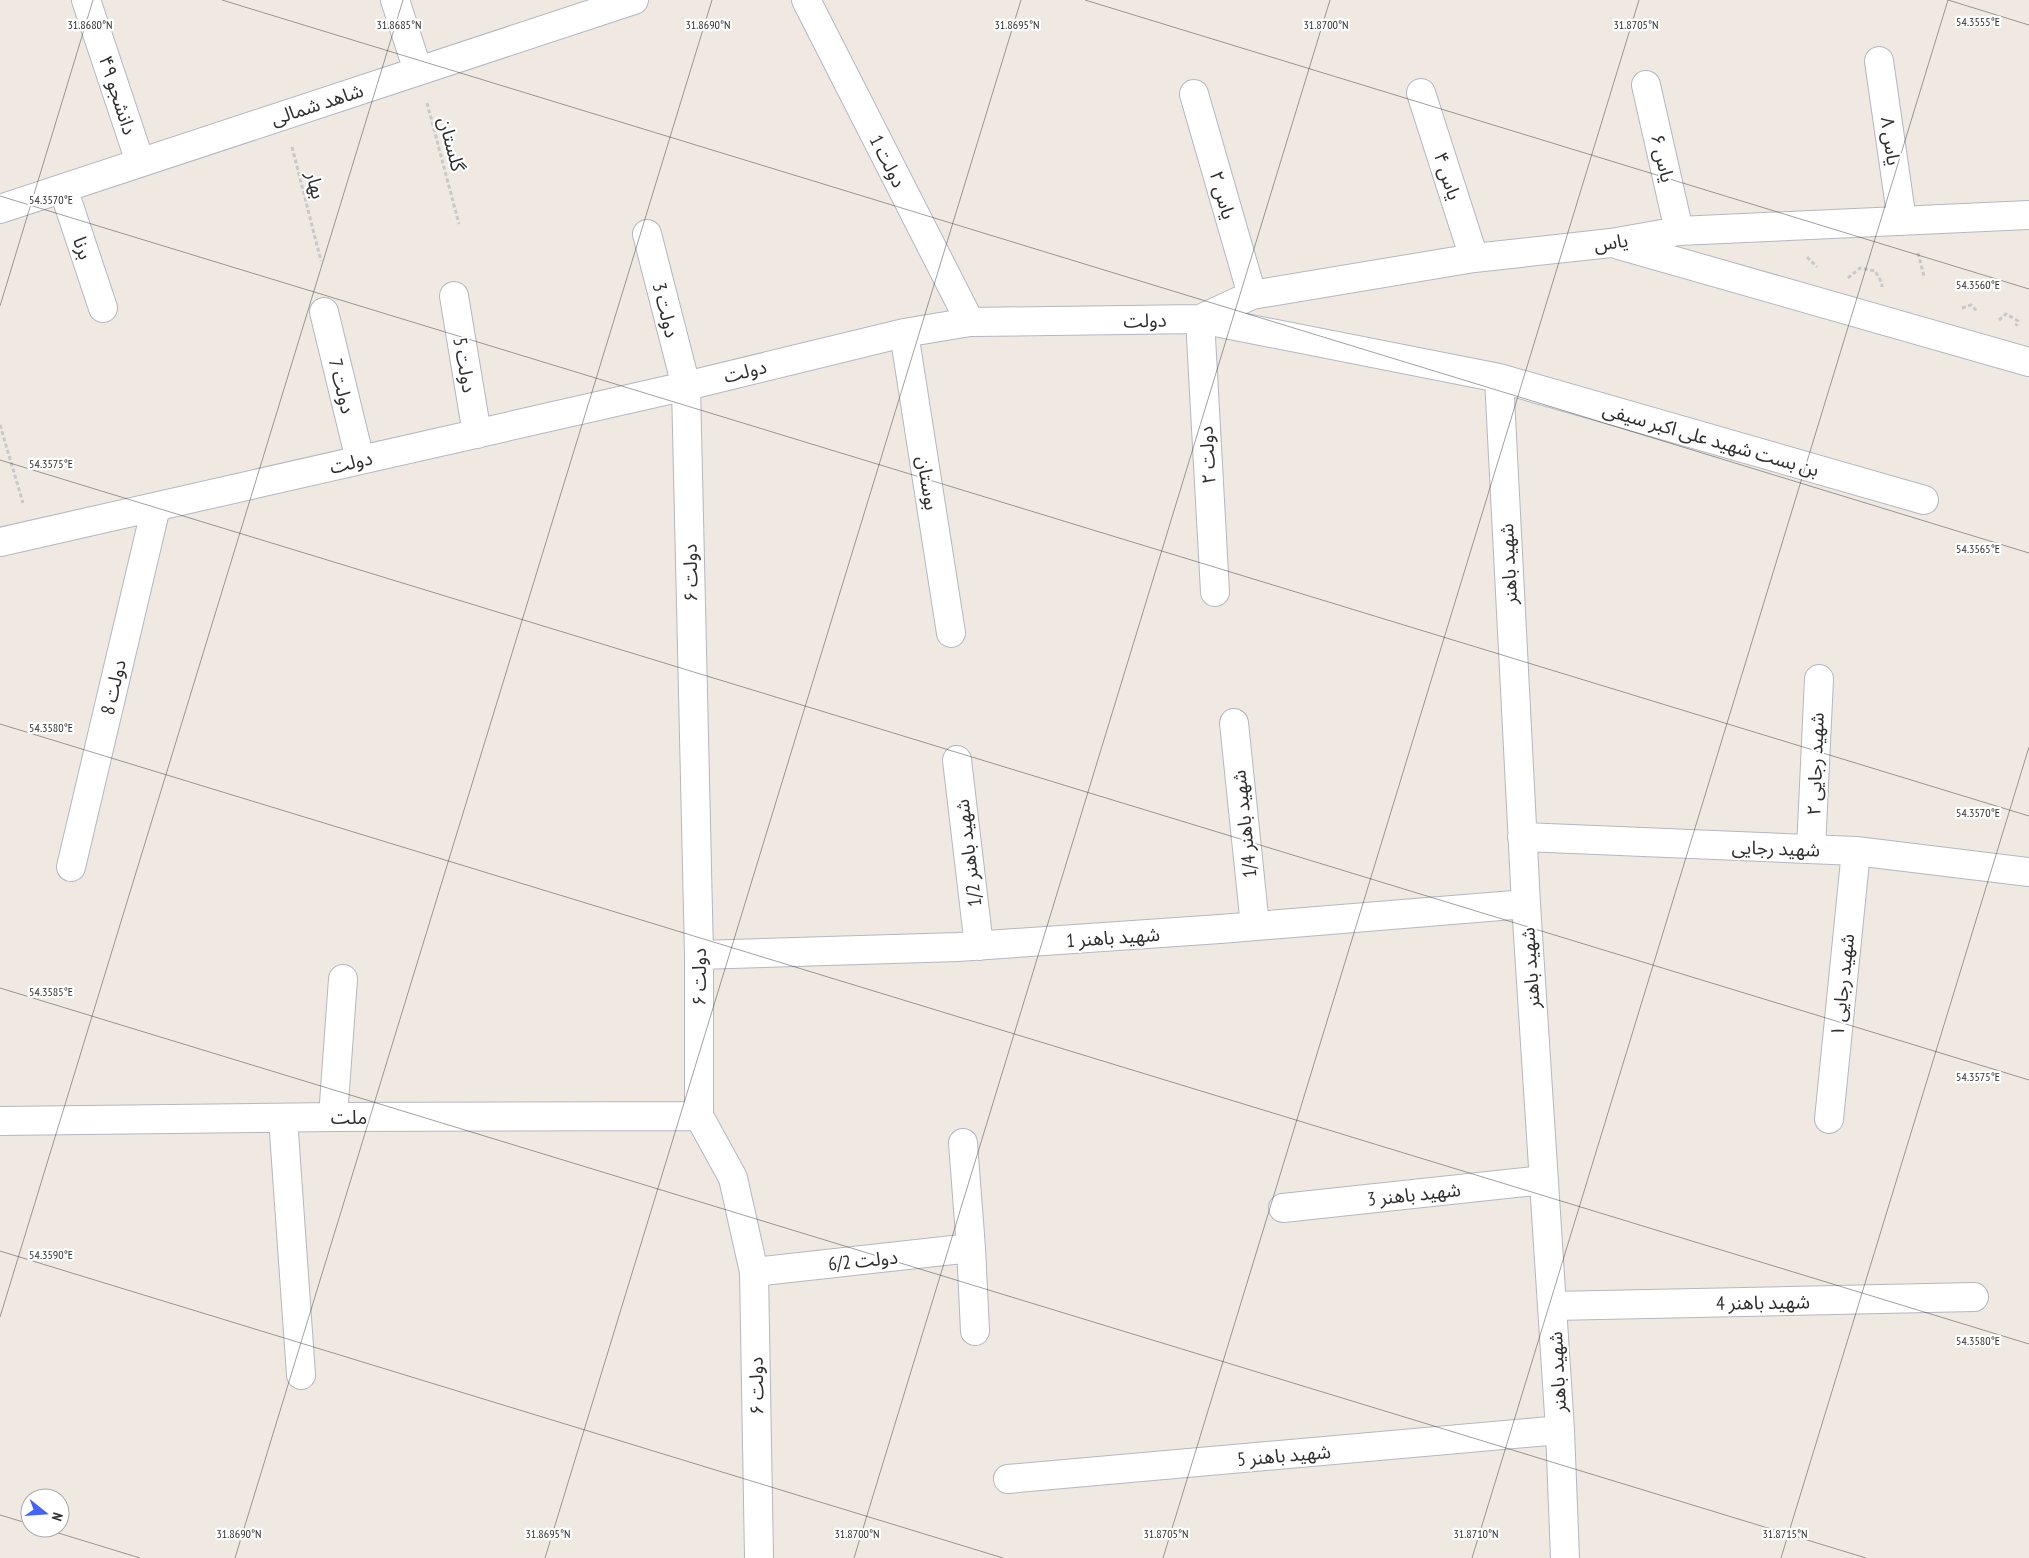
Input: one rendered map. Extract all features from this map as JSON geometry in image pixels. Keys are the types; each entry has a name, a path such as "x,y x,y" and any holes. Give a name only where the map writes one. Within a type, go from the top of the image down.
{"street":[{"name":"دانشجو ۴۹","path":"86,0 140,162"},
{"path":"395,0 418,71"},
{"name":"شاهد شمالی","path":"0,209 634,0"},
{"name":"دولت 1","path":"806,0 970,322"},
{"name":"یاس ۸","path":"1879,62 1902,221"},
{"name":"یاس ۶","path":"1646,85 1679,231"},
{"name":"یاس ۲","path":"1194,94 1252,295"},
{"name":"یاس ۴","path":"1421,94 1474,258"},
{"name":"برنا","path":"63,188 103,308"},
{"name":"یاس","path":"1200,319 1252,295 1474,258 1611,243 1679,231 2029,216"},
{"name":"دولت 3","path":"647,234 686,386"},
{"path":"1611,243 2029,362"},
{"name":"دولت 5","path":"454,296 477,434"},
{"name":"دولت 7","path":"324,312 360,460"},
{"name":"دولت","path":"0,542 686,386 904,333 970,322 1200,319 1499,378"},
{"name":"دولت ۲","path":"1200,319 1215,592"},
{"name":"بوستان","path":"904,333 951,634"},
{"name":"بن بست شهید علی اکبر سیفی","path":"1499,378 1924,500"},
{"name":"شهید باهنر","path":"1499,378 1522,837 1553,1306 1565,1558"},
{"name":"دولت ۶","path":"686,386 699,955 699,1116 733,1178 754,1272 760,1558"},
{"name":"دولت 8","path":"71,867 156,507"},
{"name":"شهید رجایی ۲","path":"1811,849 1819,679"},
{"name":"شهید باهنر 1/4","path":"1234,723 1255,926"},
{"name":"شهید باهنر 1/2","path":"957,760 979,946"},
{"name":"شهید رجایی","path":"1522,837 1856,851 2029,872"},
{"name":"شهید رجایی ۱","path":"1829,1119 1856,851"},
{"name":"شهید باهنر 1","path":"699,955 979,946 1526,904"},
{"path":"333,1117 343,978"},
{"name":"ملت","path":"0,1121 333,1117 699,1116"},
{"path":"283,1118 301,1375"},
{"path":"963,1143 972,1248 975,1330"},
{"name":"شهید باهنر 3","path":"1284,1208 1544,1180"},
{"name":"دولت 6/2","path":"754,1272 972,1248"},
{"name":"شهید باهنر 4","path":"1553,1306 1974,1297"},
{"name":"شهید باهنر 5","path":"1008,1479 1560,1430"}],"path":[{"name":"گلستان","path":"418,71 459,224"},
{"name":"بهار","path":"284,115 321,261"},
{"path":"1778,227 1824,274 1822,303"},
{"path":"1846,281 1849,275 1860,268 1875,271 1882,283 1881,290"},
{"path":"0,425 33,535"}]}
